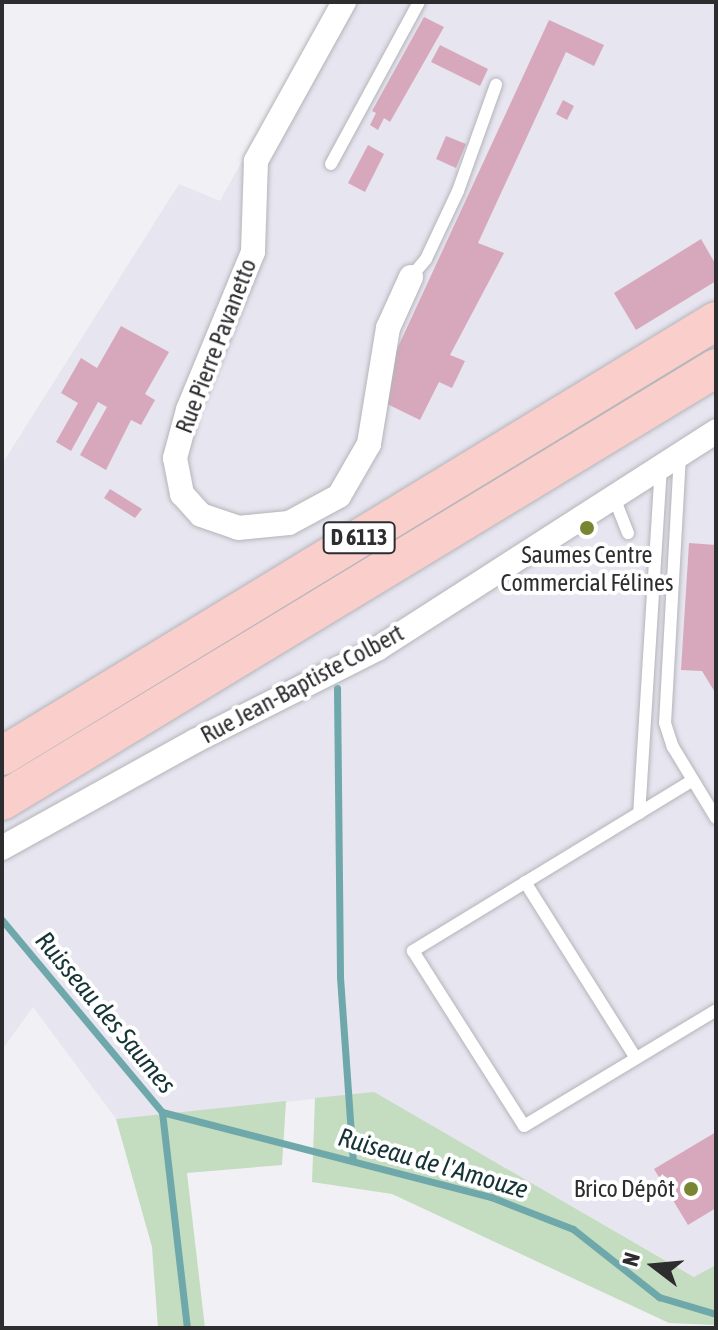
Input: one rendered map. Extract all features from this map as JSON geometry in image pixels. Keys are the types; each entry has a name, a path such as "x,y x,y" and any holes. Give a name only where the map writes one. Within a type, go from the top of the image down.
{"main road":[{"name":"D 6113","path":"2,756 716,321"},
{"name":"D 6113","path":"2,801 716,368"}],"street":[{"name":"Rue Pierre Pavanetto","path":"344,2 256,161 253,252 188,410 175,458 182,494 201,515 238,528 289,523 339,496 369,444 388,328 411,277"},
{"name":"Rue Jean-Baptiste Colbert","path":"2,848 195,741 377,649 716,431"}],"lane":[{"path":"331,164 419,2"},
{"path":"411,277 426,259 458,191 496,85"},
{"path":"670,460 665,723 716,818"},
{"path":"639,813 670,460"},
{"path":"613,495 628,533"},
{"path":"693,780 413,951 524,1126 716,1010"},
{"path":"525,882 636,1058"}],"shaded area":[{"path":"330,2 716,2 716,1265 695,1277 374,1093 116,1119 33,1007 2,1050 2,464 179,184 220,201"}],"green space":[{"path":"374,1092 694,1277 716,1265 716,1325 669,1323 392,1194 312,1182 315,1098"},
{"path":"286,1101 282,1165 187,1173 205,1328 158,1328 152,1247 116,1119"}],"building":[{"path":"424,17 444,27 390,122 384,118 378,130 370,125 376,113 372,111"},
{"path":"549,20 604,45 594,66 566,52 478,243 504,253 450,355 465,361 452,388 439,382 420,420 383,402 392,360"},
{"path":"440,45 488,69 480,86 431,62"},
{"path":"563,100 574,106 567,120 556,114"},
{"path":"446,136 466,144 456,168 436,159"},
{"path":"368,145 384,154 365,192 348,183"},
{"path":"701,239 716,265 716,281 636,330 614,293"},
{"path":"121,326 169,352 145,394 155,400 141,425 131,420 106,470 80,455 107,407 98,402 71,451 56,442 78,403 61,393 81,358 97,368"},
{"path":"110,489 142,509 135,518 104,498"},
{"path":"689,543 716,545 716,694 702,671 681,670"},
{"name":"Brico Dépôt","path":"716,1132 716,1208 688,1225 654,1169"}],"waterway":[{"path":"337,688 340,977 353,1161"},
{"name":"Ruisseau des Saumes","path":"2,920 162,1112 187,1328"},
{"name":"Ruiseau de l'Amouze","path":"162,1112 491,1197 573,1229 659,1297 716,1314"}],"place":[{"name":"Saumes Centre Commercial Félines","path":"587,528"},
{"name":"Brico Dépôt","path":"691,1189"}]}
